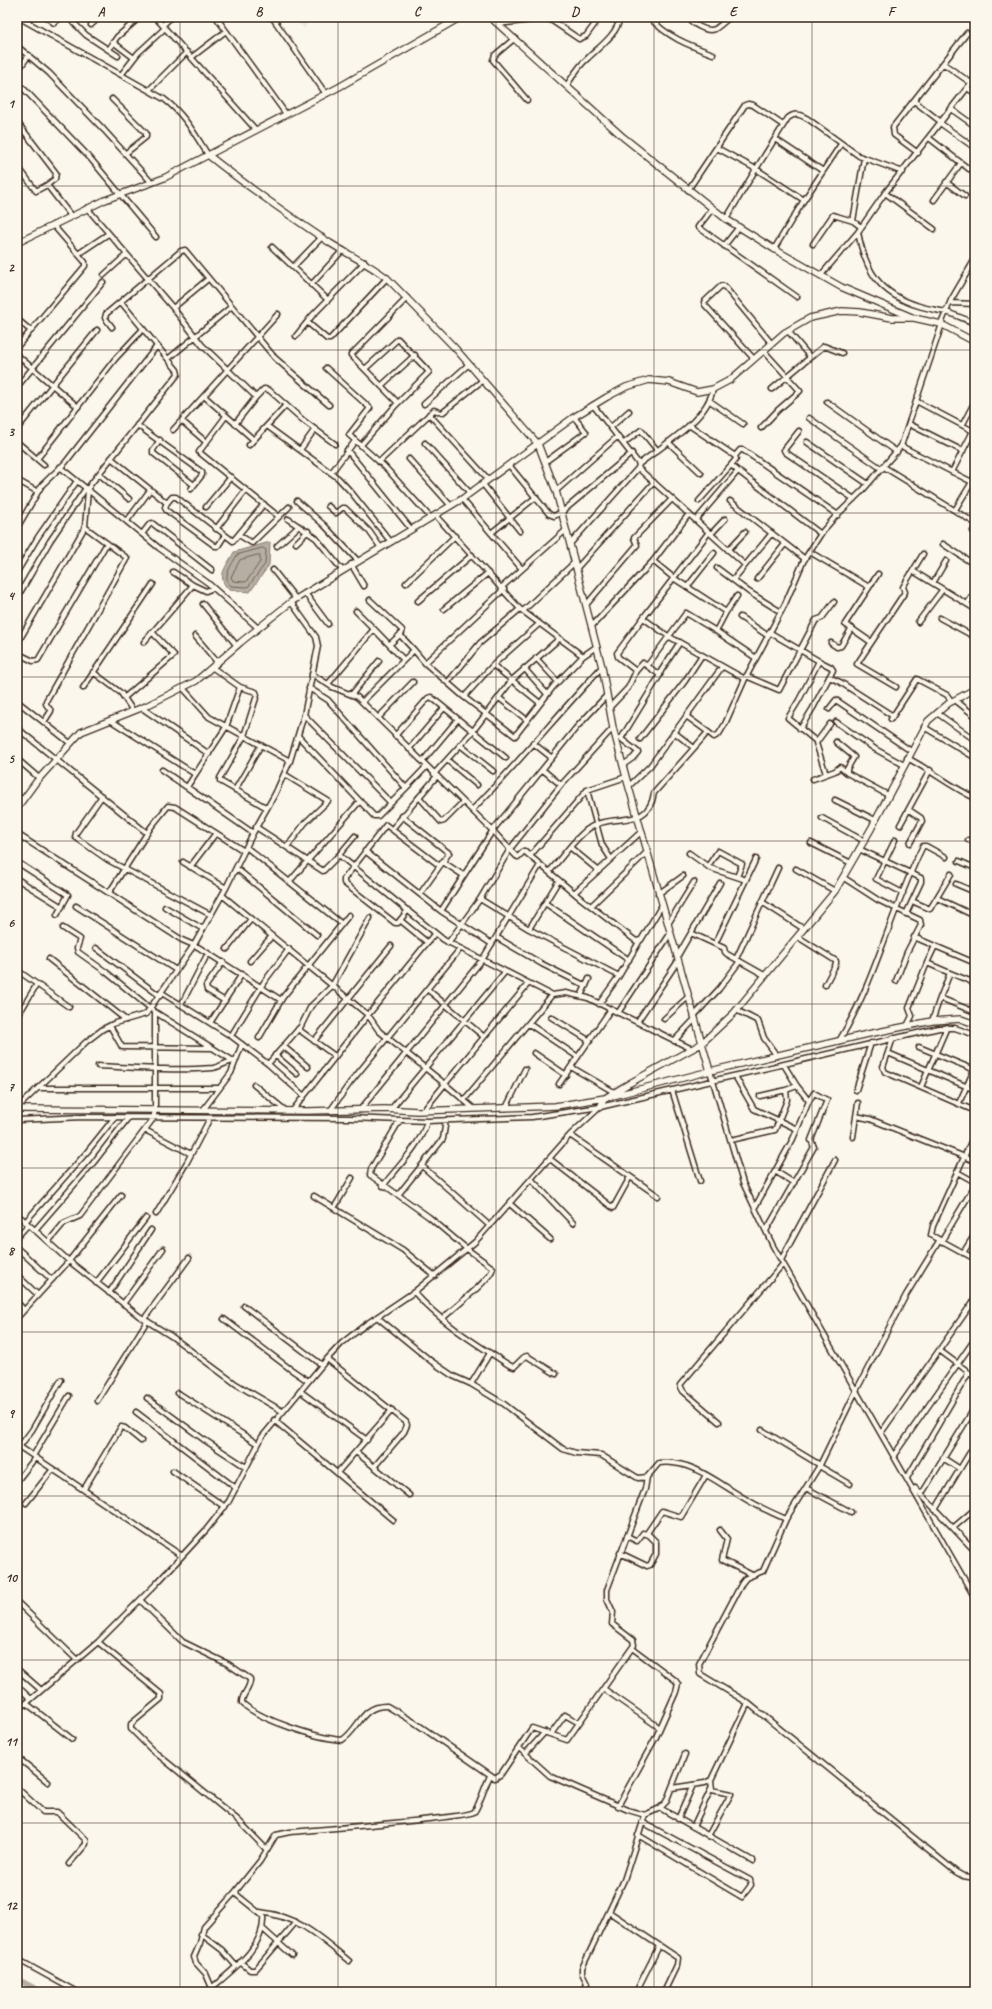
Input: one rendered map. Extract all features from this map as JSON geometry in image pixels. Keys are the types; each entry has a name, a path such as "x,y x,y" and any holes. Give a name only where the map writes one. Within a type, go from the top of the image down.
{"street":[{"path":"18,17 149,90 177,109 187,121 208,155 242,182 322,237 365,262 387,278 469,364 538,444 556,491 562,512 602,667 613,728 628,786 642,831 646,853 701,1044 744,1183 782,1262 975,1598"},
{"path":"46,17 54,23 61,17"},
{"path":"68,17 86,35 118,56"},
{"path":"91,25 100,17"},
{"path":"109,49 113,42 140,17"},
{"path":"155,17 256,130"},
{"path":"121,75 134,58 171,17"},
{"path":"216,17 286,114"},
{"path":"272,17 326,94"},
{"path":"17,243 87,208 152,183 208,155 326,94 461,17"},
{"path":"490,17 567,85 623,138 726,219 774,249 841,286 914,318 941,324 975,342"},
{"path":"498,24 556,17"},
{"path":"548,18 579,39 584,38 600,17"},
{"path":"567,85 584,61 605,42 620,17"},
{"path":"649,17 666,33 680,42 713,54"},
{"path":"687,17 693,24 711,30 715,29 730,17"},
{"path":"192,57 226,31"},
{"path":"918,153 892,132 897,122 967,33"},
{"path":"515,38 495,55 493,60 527,100"},
{"path":"113,42 134,58"},
{"path":"17,46 29,55 126,153 152,183"},
{"path":"149,90 187,52"},
{"path":"17,70 29,55"},
{"path":"944,64 971,83"},
{"path":"821,275 858,232 885,193 918,153 975,78"},
{"path":"23,88 90,158 156,237"},
{"path":"967,88 975,93"},
{"path":"112,99 146,134 146,136 126,153"},
{"path":"914,101 975,148"},
{"path":"688,190 742,110 748,104 783,125"},
{"path":"951,109 975,126"},
{"path":"726,219 783,125 793,114 801,115 841,144 864,158 903,172"},
{"path":"17,122 56,173 56,179 36,191 17,165"},
{"path":"929,138 970,169"},
{"path":"775,139 823,171"},
{"path":"774,249 841,144"},
{"path":"717,148 756,169 804,200"},
{"path":"853,221 864,158"},
{"path":"934,200 961,163"},
{"path":"946,182 965,196"},
{"path":"47,185 71,216"},
{"path":"885,193 934,229"},
{"path":"87,208 195,336 227,371 256,397"},
{"path":"712,209 698,227 797,297"},
{"path":"813,244 833,215 853,221 861,227"},
{"path":"17,347 85,266 85,262 53,225"},
{"path":"724,246 738,227"},
{"path":"858,232 868,269 878,281 904,300 919,306 946,312 975,323"},
{"path":"78,254 108,234"},
{"path":"293,267 322,237"},
{"path":"272,247 328,300"},
{"path":"112,327 105,316 183,250 187,251 231,307 283,366 329,405"},
{"path":"312,285 343,250"},
{"path":"104,275 126,255"},
{"path":"686,716 714,737 719,734 768,634 781,612 805,559 821,534 902,446 941,324 950,303 975,259"},
{"path":"296,336 307,322 365,262"},
{"path":"307,322 327,339 330,339 387,278"},
{"path":"172,308 208,279"},
{"path":"17,387 103,282"},
{"path":"754,359 705,305 704,302 722,286 724,286 772,344"},
{"path":"398,403 352,357 351,354 407,298"},
{"path":"17,598 50,541 87,489 178,374 168,359 122,302"},
{"path":"950,303 975,304"},
{"path":"168,359 231,307"},
{"path":"17,808 39,778 81,732 142,708 196,681 258,628 293,601 351,564 381,548 462,499 574,417 626,387 649,380 669,382 697,392 713,389 730,380 788,331 810,318 842,311 860,312 892,318 914,318"},
{"path":"173,430 278,314"},
{"path":"17,318 31,331"},
{"path":"37,459 125,347 143,329"},
{"path":"17,429 97,330"},
{"path":"788,331 810,357"},
{"path":"361,445 398,403 429,373 429,370 415,355 397,340 365,369"},
{"path":"17,528 47,478 60,467 157,346"},
{"path":"772,389 810,357 826,346 842,354"},
{"path":"762,428 778,410 800,392 800,390 764,351"},
{"path":"17,355 78,407"},
{"path":"381,386 415,355"},
{"path":"424,404 469,364"},
{"path":"326,368 370,408 349,434 355,441 379,462 433,517 455,536 503,588 521,610 583,656"},
{"path":"379,462 429,414 435,410 442,413 483,380"},
{"path":"235,424 256,397 267,388 335,444"},
{"path":"570,544 639,466 689,425 710,400 713,389"},
{"path":"204,396 254,440"},
{"path":"710,400 743,424"},
{"path":"916,401 974,431 952,472"},
{"path":"962,424 975,401"},
{"path":"827,402 897,452"},
{"path":"249,445 286,405"},
{"path":"593,406 632,453 639,466 654,482 744,565"},
{"path":"611,427 629,411"},
{"path":"429,414 488,479"},
{"path":"226,416 199,451 200,454 231,477 278,516"},
{"path":"545,462 586,432 574,417"},
{"path":"809,418 883,468 975,523"},
{"path":"182,421 206,442"},
{"path":"909,424 963,451"},
{"path":"137,425 160,440 202,472 202,475 193,487 153,453 152,450 160,440"},
{"path":"689,425 735,456"},
{"path":"267,426 331,473 351,492 391,542"},
{"path":"300,450 315,429"},
{"path":"624,443 641,430 657,450"},
{"path":"799,431 784,450 785,452 854,499"},
{"path":"556,491 618,436"},
{"path":"331,473 355,441"},
{"path":"17,442 44,465"},
{"path":"668,442 701,473"},
{"path":"807,442 868,484"},
{"path":"425,443 470,493"},
{"path":"902,446 952,472 974,480 955,510"},
{"path":"347,450 411,529"},
{"path":"699,502 736,459 735,456 740,450 743,450 838,515"},
{"path":"509,465 552,516 562,512 632,453"},
{"path":"111,458 167,503"},
{"path":"409,459 451,506"},
{"path":"731,465 821,534"},
{"path":"60,467 142,534 213,588 258,628"},
{"path":"696,520 738,471"},
{"path":"99,474 129,499"},
{"path":"206,507 231,477"},
{"path":"17,480 38,492"},
{"path":"17,572 38,537 77,480"},
{"path":"576,569 654,482"},
{"path":"482,483 520,531"},
{"path":"17,644 85,527 87,489"},
{"path":"127,521 150,490"},
{"path":"216,528 246,490"},
{"path":"225,535 218,546 215,546 166,510 165,507 167,503 172,497 176,497 233,541 264,504"},
{"path":"491,533 509,517 536,497"},
{"path":"462,499 522,569"},
{"path":"586,605 637,545 634,538 672,499"},
{"path":"297,501 324,525 358,561"},
{"path":"730,501 805,559"},
{"path":"328,506 336,513 342,508 345,508 369,531 381,548"},
{"path":"239,535 252,543 278,516 289,507"},
{"path":"592,626 653,561 689,514"},
{"path":"288,519 308,531 323,545 342,570"},
{"path":"636,671 618,657 617,653 710,533 725,519"},
{"path":"142,534 152,523 212,570"},
{"path":"277,546 300,526"},
{"path":"44,722 51,711 47,706 46,701 126,560 126,557 85,527"},
{"path":"975,528 973,531 975,533"},
{"path":"425,663 522,569 566,530"},
{"path":"296,543 308,531"},
{"path":"728,550 745,532"},
{"path":"733,580 744,565 772,534"},
{"path":"406,583 455,536"},
{"path":"17,653 30,660 38,660 107,543"},
{"path":"757,580 785,544"},
{"path":"943,544 975,565"},
{"path":"810,552 869,587"},
{"path":"687,587 714,554"},
{"path":"896,687 857,664 905,592 903,587 923,554"},
{"path":"418,602 472,555"},
{"path":"653,561 674,579 726,612"},
{"path":"933,583 946,561"},
{"path":"448,682 480,643 521,610 575,562"},
{"path":"351,564 364,586"},
{"path":"717,568 781,612"},
{"path":"17,1109 86,1042 110,1026 146,1014 152,1008 194,945 226,888 284,774 290,761 304,715 317,642 273,570"},
{"path":"913,571 975,609"},
{"path":"173,572 193,585 206,591 213,588"},
{"path":"444,609 488,573"},
{"path":"871,642 846,626 845,622 878,574"},
{"path":"83,688 153,584"},
{"path":"144,642 193,585"},
{"path":"918,622 943,589"},
{"path":"967,604 975,592"},
{"path":"305,593 328,624"},
{"path":"716,631 726,612 737,596"},
{"path":"370,600 402,630 400,635 390,644"},
{"path":"643,618 668,636 722,668 779,690 816,620 821,619 834,602"},
{"path":"203,604 237,646"},
{"path":"356,611 404,660"},
{"path":"647,666 686,612 756,658"},
{"path":"740,616 768,634 800,649 832,668 813,708 800,729"},
{"path":"940,618 975,637"},
{"path":"464,697 493,665 539,624"},
{"path":"328,684 374,629"},
{"path":"831,643 838,647 841,646 851,629"},
{"path":"125,697 174,655 152,632"},
{"path":"400,635 425,663 464,697 514,736 558,682 583,656 596,647"},
{"path":"195,636 215,665 240,687 256,692 257,695 244,736 219,780 221,783 267,808"},
{"path":"392,829 447,760 473,731 512,680 559,638"},
{"path":"616,740 622,737 680,642"},
{"path":"362,702 414,650"},
{"path":"640,739 685,681 702,655"},
{"path":"536,658 558,682"},
{"path":"352,694 379,661"},
{"path":"819,661 800,700 788,718 817,742 826,774"},
{"path":"610,707 628,688 641,663 660,676"},
{"path":"493,665 540,703"},
{"path":"472,810 506,776 533,743 602,667"},
{"path":"524,668 547,694"},
{"path":"628,786 650,766 722,668"},
{"path":"93,672 125,697 133,711"},
{"path":"312,674 328,684 352,694 362,702 395,736 493,830 517,857 523,851 574,893 639,942"},
{"path":"829,677 840,682 892,718 917,679 947,694 953,701 975,716"},
{"path":"378,718 413,682"},
{"path":"187,787 226,727 240,687"},
{"path":"183,688 204,714 290,761"},
{"path":"309,688 328,700 406,788"},
{"path":"17,1711 98,1642 182,1556 225,1507 258,1444 274,1420 342,1343 414,1292 467,1249 532,1180 570,1135 614,1092 701,1044 736,1010 835,892 876,820 924,727 937,713 953,701 975,689"},
{"path":"441,911 493,830 576,728 608,695"},
{"path":"395,736 430,697 506,758"},
{"path":"499,698 526,720"},
{"path":"829,709 836,700 911,751"},
{"path":"17,701 70,743"},
{"path":"142,708 209,754"},
{"path":"409,749 444,708"},
{"path":"937,713 975,740"},
{"path":"304,715 391,803"},
{"path":"422,762 458,719"},
{"path":"110,720 196,774"},
{"path":"836,722 875,749 904,765"},
{"path":"817,742 830,724"},
{"path":"924,727 974,757"},
{"path":"17,728 147,833"},
{"path":"448,943 480,899 510,849 561,785 613,728"},
{"path":"674,732 694,748"},
{"path":"549,872 588,829 608,821 638,818 654,799 654,792 708,732"},
{"path":"298,736 376,817 427,766"},
{"path":"622,737 638,752 633,758 623,765"},
{"path":"836,742 854,757 846,772"},
{"path":"533,743 552,758"},
{"path":"235,790 261,745"},
{"path":"460,745 493,771"},
{"path":"908,758 930,770 952,786 975,798"},
{"path":"17,759 39,778"},
{"path":"447,760 478,785"},
{"path":"813,778 835,771 840,767 846,772 888,795"},
{"path":"162,770 253,833"},
{"path":"543,770 561,785"},
{"path":"900,825 930,770"},
{"path":"284,774 328,801 305,823 286,847"},
{"path":"530,856 586,790 626,777"},
{"path":"586,790 602,845 611,859"},
{"path":"17,796 23,800"},
{"path":"102,796 76,833 75,837 124,869 210,916"},
{"path":"419,797 442,822 463,802"},
{"path":"835,800 876,820"},
{"path":"290,881 360,801"},
{"path":"109,893 147,833 165,808 171,806 216,834 245,849 290,881 342,924"},
{"path":"909,810 921,818 922,821 910,842"},
{"path":"402,816 448,851 443,862 420,894"},
{"path":"822,818 864,841"},
{"path":"408,910 400,920 395,923 343,882 364,851 384,826 387,825 440,866"},
{"path":"256,827 321,870 325,871 355,836"},
{"path":"574,893 642,831"},
{"path":"17,834 182,940 194,945 223,962 281,1000"},
{"path":"190,866 216,834"},
{"path":"895,840 876,879 903,894"},
{"path":"968,840 975,842"},
{"path":"810,843 851,863"},
{"path":"839,1041 848,1028 911,873 924,846 946,857"},
{"path":"571,848 599,870"},
{"path":"859,849 922,879 906,914"},
{"path":"364,851 441,911 492,944"},
{"path":"708,866 718,851 742,864 737,877"},
{"path":"591,906 646,853"},
{"path":"689,853 708,866 746,880"},
{"path":"339,855 448,943 552,995 566,993 581,996 692,1049"},
{"path":"715,944 756,859"},
{"path":"959,861 975,868"},
{"path":"17,862 68,895 57,914"},
{"path":"183,862 226,888"},
{"path":"443,862 463,875"},
{"path":"360,1110 406,1052 447,1005 482,960 540,865"},
{"path":"236,868 317,935"},
{"path":"736,959 778,868"},
{"path":"796,869 835,892"},
{"path":"912,901 928,910 951,874"},
{"path":"658,894 683,876"},
{"path":"844,878 878,900 920,920 921,922 896,981"},
{"path":"17,879 62,907"},
{"path":"529,929 559,880"},
{"path":"667,924 694,882"},
{"path":"637,1022 677,959 720,883"},
{"path":"956,884 975,892"},
{"path":"222,895 368,1015 375,1027 473,1108"},
{"path":"937,898 975,916"},
{"path":"480,899 529,929 619,976"},
{"path":"762,902 804,929"},
{"path":"545,903 629,960"},
{"path":"76,906 176,970"},
{"path":"599,1004 619,976 662,906"},
{"path":"165,907 203,929"},
{"path":"259,1038 281,1000 349,915"},
{"path":"268,1064 298,1029 311,1006 332,986 370,918"},
{"path":"227,949 251,919"},
{"path":"400,920 428,942"},
{"path":"63,928 80,939 77,948 78,952 106,972 152,1008 155,1012 234,1061"},
{"path":"288,1113 304,1096 435,933"},
{"path":"691,933 724,948 726,953 766,976"},
{"path":"618,1013 670,934"},
{"path":"250,961 272,936"},
{"path":"496,937 542,964 586,986"},
{"path":"798,937 836,960 836,964 825,985"},
{"path":"914,937 975,963"},
{"path":"314,1041 391,946"},
{"path":"907,1026 912,1016 908,1009 935,946"},
{"path":"96,948 161,994 231,1036 268,1064 304,1096"},
{"path":"231,1036 261,986 289,949"},
{"path":"330,1111 387,1037 460,949"},
{"path":"181,1005 208,953"},
{"path":"49,959 126,1020"},
{"path":"674,1040 719,989 740,961"},
{"path":"223,962 206,986 208,990 225,1001"},
{"path":"927,964 973,982 975,974"},
{"path":"391,1109 466,1021 505,972"},
{"path":"18,973 37,984 69,1007"},
{"path":"932,1021 950,973"},
{"path":"210,1023 242,974"},
{"path":"581,996 589,979"},
{"path":"17,1016 37,984"},
{"path":"424,1110 483,1036 528,984"},
{"path":"427,989 483,1036"},
{"path":"464,1100 552,995"},
{"path":"664,1019 688,996"},
{"path":"940,998 975,1012"},
{"path":"559,1084 611,1009"},
{"path":"736,1010 758,1021 764,1038 777,1056"},
{"path":"48,1242 64,1223 80,1216 145,1130 154,1115 155,1012"},
{"path":"551,1016 590,1041"},
{"path":"17,1120 115,1117 128,1118 202,1110 288,1113 427,1121 473,1108 555,1106 603,1102 672,1090 711,1075 735,1076 784,1064 839,1041 907,1026 932,1021 961,1019 975,1024"},
{"path":"529,1024 578,1057"},
{"path":"110,1026 122,1047 213,1048"},
{"path":"17,1109 210,1118 391,1109 424,1110 445,1115 532,1117 571,1112 603,1102 711,1075 777,1056 807,1054 871,1043 946,1027 955,1028 975,1035"},
{"path":"921,1087 946,1027"},
{"path":"298,1029 335,1056"},
{"path":"893,1038 883,1070 975,1111"},
{"path":"856,1090 871,1043"},
{"path":"202,1110 230,1073 242,1044"},
{"path":"283,1046 308,1067"},
{"path":"919,1047 975,1070 959,1103"},
{"path":"534,1053 566,1075"},
{"path":"888,1053 975,1090"},
{"path":"276,1055 297,1074"},
{"path":"98,1066 214,1068 224,1062 234,1061"},
{"path":"784,1064 796,1086 809,1101"},
{"path":"572,1067 614,1092"},
{"path":"506,1108 525,1069"},
{"path":"735,1076 754,1109 797,1129"},
{"path":"254,1085 288,1113"},
{"path":"760,1096 796,1086"},
{"path":"37,1088 219,1088"},
{"path":"672,1090 700,1181"},
{"path":"731,1140 775,1130 787,1100 786,1090"},
{"path":"755,1207 797,1129 809,1101 815,1093 826,1099 827,1101 811,1140 814,1147 766,1231"},
{"path":"853,1137 858,1103"},
{"path":"398,1195 443,1139 445,1115"},
{"path":"856,1116 870,1119 975,1161"},
{"path":"17,1236 26,1223 115,1117"},
{"path":"35,1230 94,1162 128,1118"},
{"path":"156,1214 210,1118"},
{"path":"400,1120 370,1173 371,1178 429,1217 467,1249 492,1266 492,1272 482,1283 442,1319"},
{"path":"384,1186 420,1136 427,1121"},
{"path":"145,1130 191,1154"},
{"path":"975,1133 931,1230 931,1235 940,1241 975,1259"},
{"path":"570,1135 658,1196"},
{"path":"550,1159 613,1208 630,1177"},
{"path":"719,1422 682,1391 680,1385 782,1262 835,1160"},
{"path":"422,1166 490,1226"},
{"path":"775,1171 794,1182"},
{"path":"957,1172 975,1183 906,1295 856,1391 820,1466 786,1519 766,1567 763,1571 744,1580 698,1667 702,1676 748,1703 956,1872 963,1876 975,1878"},
{"path":"334,1208 352,1178"},
{"path":"532,1180 573,1223"},
{"path":"17,1318 69,1261 121,1195"},
{"path":"314,1196 403,1250 434,1276"},
{"path":"510,1204 550,1239"},
{"path":"17,1214 69,1261 123,1304 236,1384 282,1411"},
{"path":"96,1283 146,1218"},
{"path":"109,1293 151,1230"},
{"path":"963,1253 975,1234"},
{"path":"17,1248 52,1280"},
{"path":"123,1304 163,1249"},
{"path":"97,1401 146,1320 188,1258"},
{"path":"17,1275 38,1295"},
{"path":"414,1292 426,1306 442,1319 512,1367 527,1356 556,1374"},
{"path":"880,1432 975,1299"},
{"path":"17,1302 24,1310"},
{"path":"244,1306 322,1365"},
{"path":"377,1317 431,1361 453,1376 471,1384 504,1404 563,1449 576,1453 602,1455 638,1478 647,1478"},
{"path":"224,1319 308,1381"},
{"path":"894,1455 975,1339"},
{"path":"939,1350 975,1377"},
{"path":"471,1384 490,1353"},
{"path":"327,1359 406,1422 407,1428 374,1467"},
{"path":"907,1478 968,1372"},
{"path":"62,1380 18,1448 53,1468 182,1556"},
{"path":"300,1390 366,1440"},
{"path":"178,1393 258,1444"},
{"path":"17,1481 34,1457 69,1396"},
{"path":"147,1398 203,1439 246,1467"},
{"path":"921,1495 975,1407"},
{"path":"337,1473 392,1410"},
{"path":"136,1412 236,1488"},
{"path":"274,1420 393,1520"},
{"path":"17,1426 17,1431"},
{"path":"84,1489 121,1427 126,1428 142,1441"},
{"path":"762,1430 850,1484"},
{"path":"935,1510 975,1444"},
{"path":"356,1452 409,1496"},
{"path":"943,1458 960,1469"},
{"path":"140,1600 183,1642 228,1664 250,1679 250,1685 242,1697 242,1703 274,1721 299,1730 342,1740 366,1713 374,1708 386,1706 414,1722 495,1778 501,1774 532,1728 567,1740 632,1648 634,1640 612,1624 612,1610 607,1596 620,1553 645,1489 647,1478 656,1465 665,1462 682,1464 706,1475 754,1504 786,1519"},
{"path":"26,1503 53,1468"},
{"path":"173,1471 225,1507"},
{"path":"627,1536 637,1541 641,1534 646,1533 662,1511 681,1517 706,1475"},
{"path":"910,1484 975,1551"},
{"path":"806,1488 850,1512"},
{"path":"953,1528 975,1509"},
{"path":"720,1530 727,1539 722,1560 752,1576"},
{"path":"620,1553 643,1565 650,1564 656,1554 657,1545 654,1539 646,1533"},
{"path":"969,1545 975,1540"},
{"path":"17,1602 77,1660"},
{"path":"98,1642 161,1694 161,1699 131,1724 130,1728 132,1731 151,1749 238,1820 267,1850"},
{"path":"618,1806 660,1728 678,1684 675,1680 632,1648"},
{"path":"17,1669 41,1690"},
{"path":"17,1686 31,1699"},
{"path":"604,1689 660,1728"},
{"path":"26,1703 72,1739"},
{"path":"693,1827 711,1789 711,1780 748,1703"},
{"path":"551,1734 565,1716 570,1716 579,1722"},
{"path":"525,1754 545,1732"},
{"path":"519,1748 554,1778 618,1806 644,1815 660,1808 666,1802 685,1754"},
{"path":"17,1757 48,1782"},
{"path":"212,1988 206,1974 194,1960 200,1943 201,1934 204,1927 236,1891 267,1850 276,1835 290,1832 470,1814 477,1807 490,1776"},
{"path":"672,1788 708,1783 711,1780"},
{"path":"678,1819 693,1785"},
{"path":"17,1788 43,1812 57,1812 86,1840 86,1844 69,1864"},
{"path":"708,1836 731,1796 730,1793 711,1789"},
{"path":"660,1808 754,1861"},
{"path":"583,1992 587,1983 582,1973 582,1968 628,1870 644,1815"},
{"path":"638,1835 742,1897 751,1885 750,1880 642,1822"},
{"path":"207,1992 240,1962 257,1941 263,1929 263,1916 260,1912 237,1895 236,1891"},
{"path":"260,1912 273,1914 309,1928 349,1961"},
{"path":"609,1912 675,1955 679,1961 664,1992"},
{"path":"240,1962 250,1970 255,1970 296,1922"},
{"path":"263,1929 292,1956"},
{"path":"201,1934 222,1950 236,1966"},
{"path":"636,1992 659,1946"},
{"path":"17,1959 77,1992"}],"shaded area":[{"path":"288,17 310,17 305,28"}],"water":[{"path":"270,542 269,565 250,592 229,590 225,585 223,576 226,566 234,552"}],"waterway":[{"path":"17,1979 42,1992"}]}
